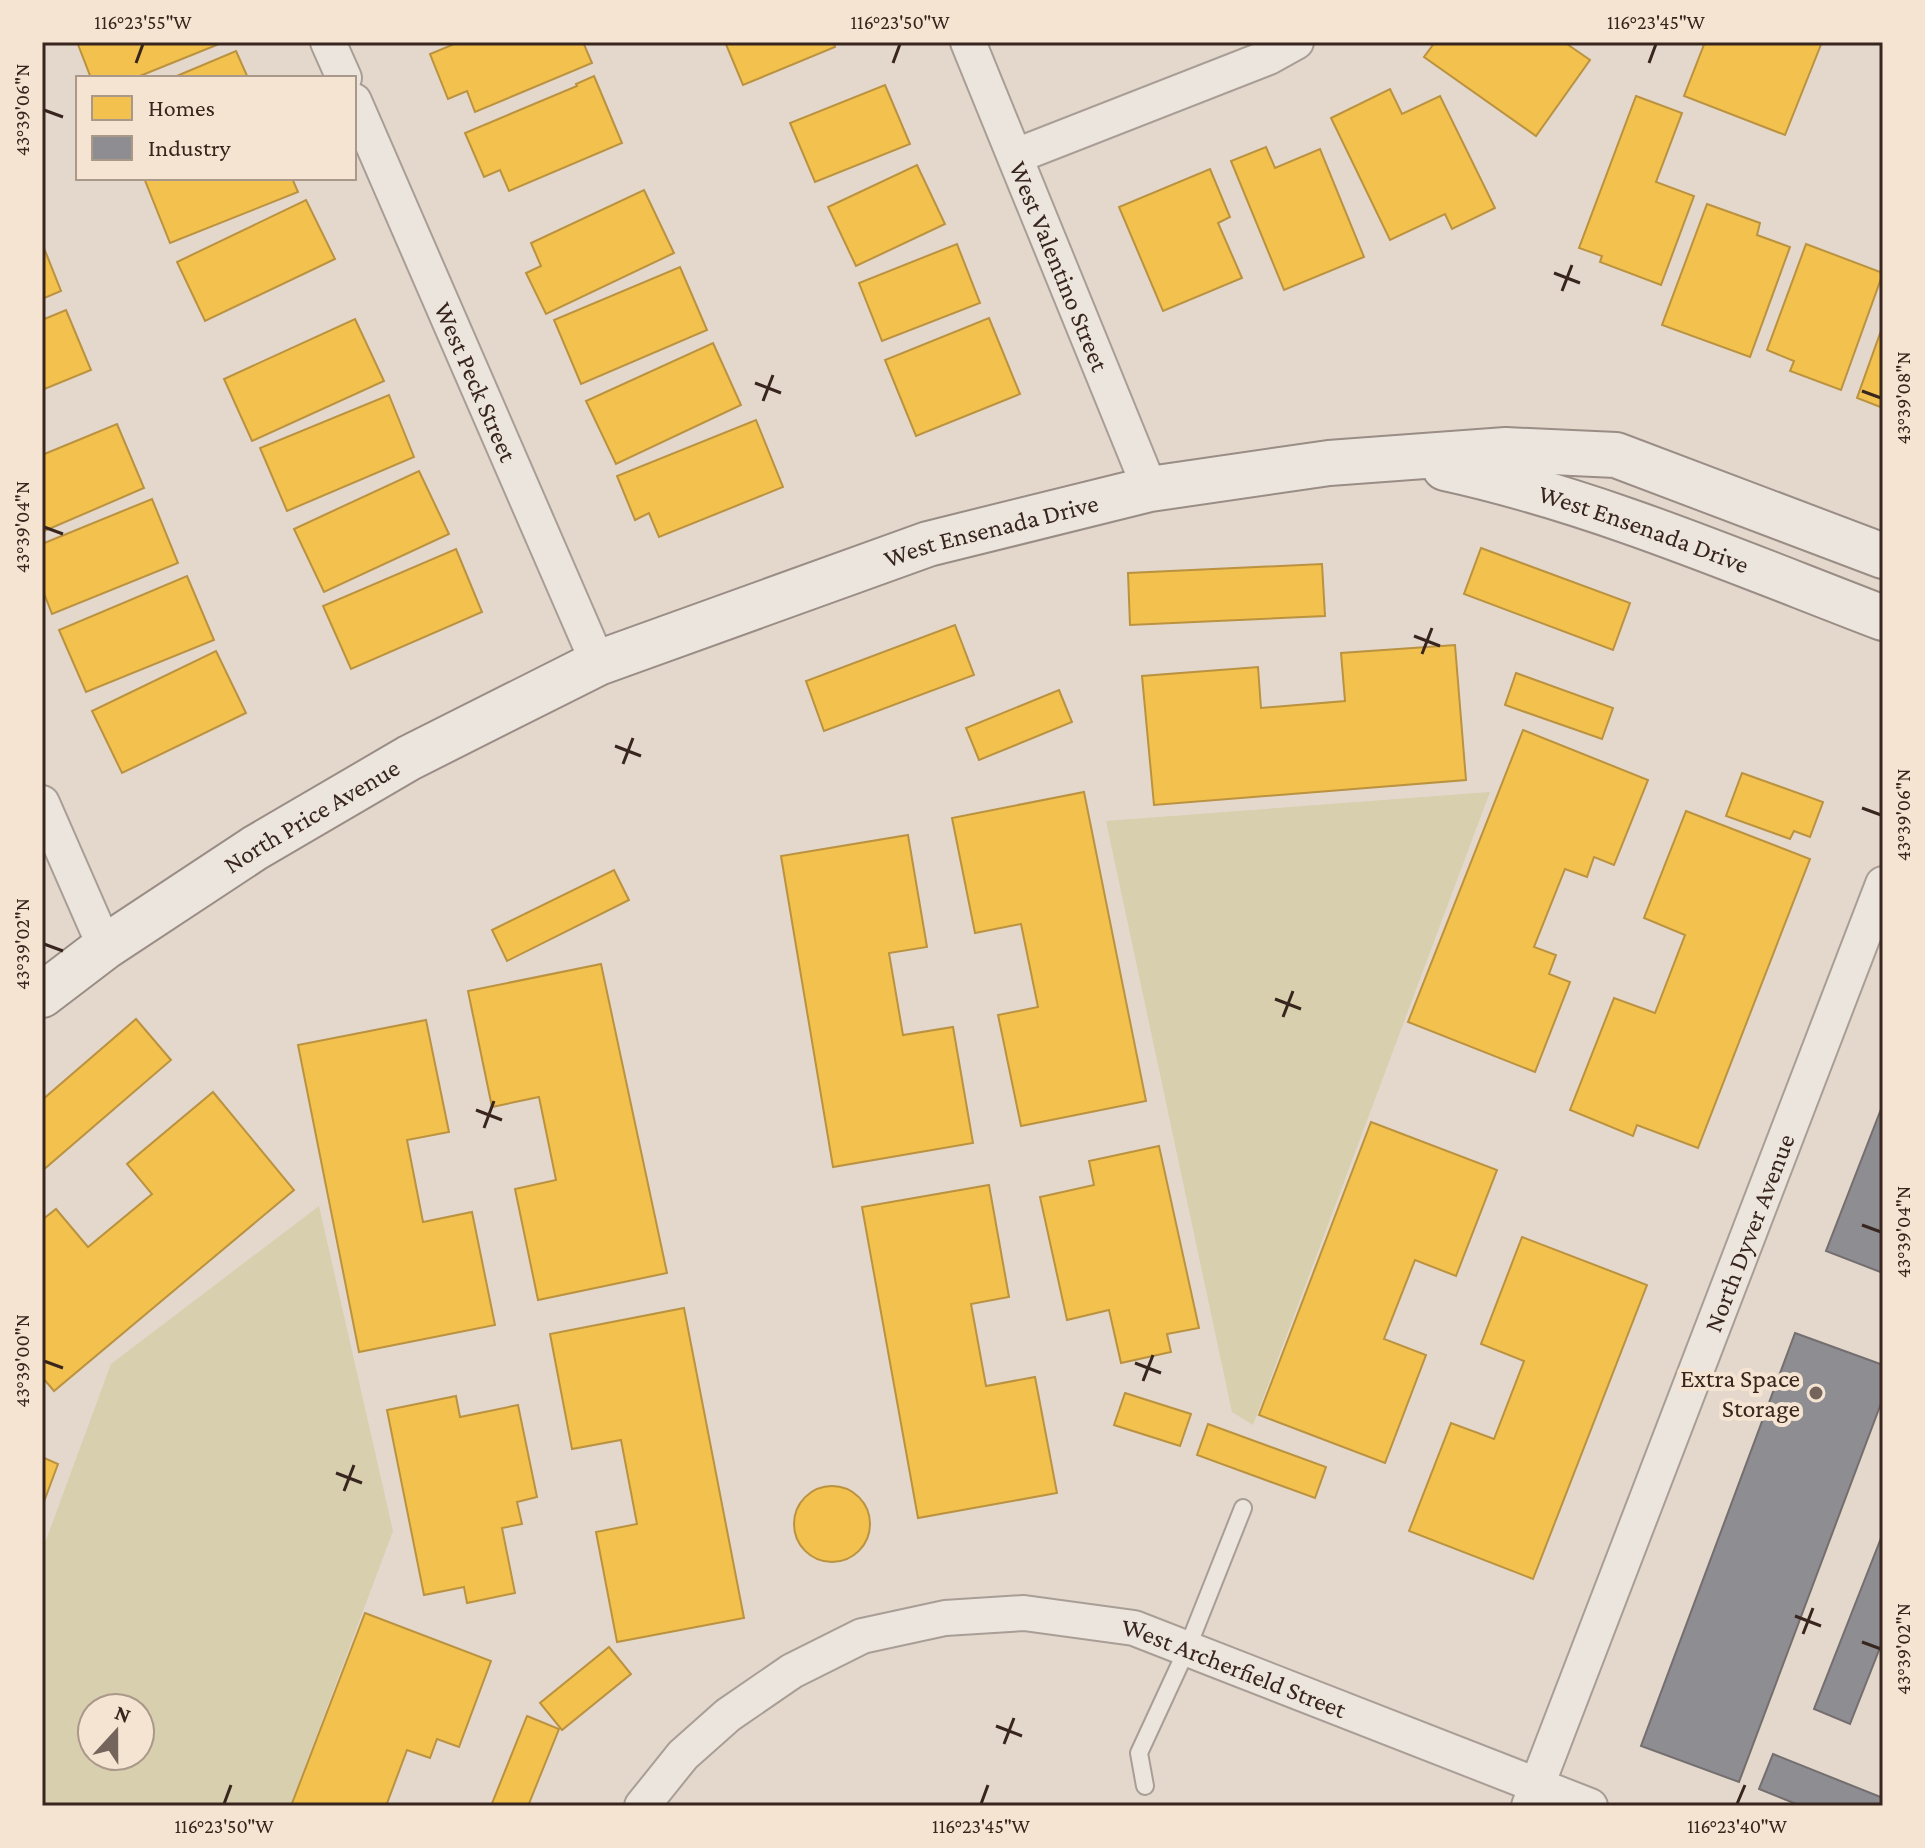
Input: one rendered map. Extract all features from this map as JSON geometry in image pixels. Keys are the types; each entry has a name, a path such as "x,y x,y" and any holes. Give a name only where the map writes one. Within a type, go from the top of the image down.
{"street":[{"path":"328,42 343,76"},
{"name":"West Valentino Street","path":"968,42 1150,489"},
{"path":"1016,156 1269,57 1296,42"},
{"name":"West Peck Street","path":"356,106 598,663"},
{"name":"West Ensenada Drive","path":"598,663 928,544 1150,489 1329,463 1506,450 1616,455 1883,556"},
{"name":"West Ensenada Drive","path":"1399,458 1507,481 1600,510 1883,618"},
{"name":"North Price Avenue","path":"42,995 105,947 255,848 384,773 598,663"},
{"path":"42,803 105,947"},
{"name":"North Dyver Avenue","path":"1533,1796 1883,884"},
{"name":"West Archerfield Street","path":"642,1806 683,1755 728,1715 792,1671 862,1636 945,1618 1024,1613 1134,1628 1533,1796 1590,1806"}],"lane":[{"path":"1145,1786 1139,1753 1187,1649 1243,1508"}],"shaded area":[{"path":"1490,792 1253,1425 1232,1412 1106,821"},
{"path":"319,1206 393,1531 290,1806 42,1806 42,1551 111,1364"}],"building: Homes":[{"path":"77,42 224,42 140,76 90,76"},
{"path":"459,42 583,42 592,63 475,112 467,91 448,99 430,54"},
{"path":"725,42 833,42 835,47 743,85"},
{"path":"1435,42 1564,42 1590,60 1536,136 1424,57"},
{"path":"1705,42 1822,42 1785,135 1684,96"},
{"path":"236,51 247,76 177,76"},
{"path":"594,76 622,143 509,191 500,170 484,177 465,133"},
{"path":"885,85 910,144 815,182 790,123"},
{"path":"1390,89 1402,114 1440,96 1495,208 1452,229 1445,214 1390,240 1331,118"},
{"path":"1636,96 1682,113 1656,182 1694,196 1661,285 1600,262 1602,256 1579,248"},
{"path":"1266,147 1275,168 1320,149 1364,257 1284,290 1231,161"},
{"path":"917,165 945,224 856,266 828,207"},
{"path":"1210,169 1230,217 1218,223 1242,278 1163,311 1119,207"},
{"path":"145,180 293,180 298,192 170,243"},
{"path":"644,190 674,253 546,314 526,273 541,266 531,243"},
{"path":"306,200 335,259 205,321 177,262"},
{"path":"1707,204 1760,223 1757,235 1790,247 1750,357 1662,325"},
{"path":"42,243 61,291 42,299"},
{"path":"957,244 980,303 882,341 859,283"},
{"path":"1806,244 1883,273 1841,390 1790,371 1794,361 1767,350"},
{"path":"680,267 707,330 581,384 554,320"},
{"path":"66,310 91,370 42,390 42,320"},
{"path":"989,318 1020,394 916,436 885,360"},
{"path":"355,319 384,381 252,441 224,379"},
{"path":"1883,325 1883,408 1857,398"},
{"path":"713,343 741,405 616,464 586,401"},
{"path":"389,395 414,457 287,511 260,448"},
{"path":"756,420 783,487 659,537 649,513 635,520 617,476"},
{"path":"117,424 144,488 42,532 42,455"},
{"path":"419,471 449,534 324,592 294,529"},
{"path":"152,499 178,563 52,614 42,588 42,544"},
{"path":"1481,548 1630,603 1613,650 1464,594"},
{"path":"456,549 482,612 351,669 323,606"},
{"path":"1322,564 1325,616 1130,625 1128,573"},
{"path":"187,576 214,640 86,692 59,630"},
{"path":"955,625 974,675 824,731 806,681"},
{"path":"1455,645 1466,780 1154,805 1142,676 1258,667 1261,708 1345,701 1341,653"},
{"path":"216,651 246,713 122,773 92,711"},
{"path":"1516,673 1613,708 1602,739 1505,705"},
{"path":"1059,690 1072,722 979,760 966,728"},
{"path":"1523,730 1648,780 1614,865 1594,857 1587,877 1565,869 1534,947 1556,955 1549,974 1570,982 1535,1072 1408,1022"},
{"path":"1742,773 1823,802 1810,837 1794,831 1790,839 1726,816"},
{"path":"1084,792 1146,1101 1021,1126 998,1015 1038,1007 1021,924 975,933 952,818"},
{"path":"1686,811 1810,859 1698,1148 1637,1125 1633,1136 1570,1110 1614,998 1655,1013 1685,935 1644,918"},
{"path":"908,835 927,947 889,953 903,1035 953,1027 973,1143 833,1167 781,856"},
{"path":"614,870 629,900 507,961 492,930"},
{"path":"601,964 667,1273 538,1300 515,1189 556,1180 539,1097 492,1107 468,991"},
{"path":"136,1019 171,1060 42,1171 42,1100"},
{"path":"426,1020 449,1132 407,1140 423,1222 472,1212 495,1325 359,1352 298,1045"},
{"path":"213,1092 294,1190 54,1391 42,1377 42,1220 56,1209 88,1247 152,1194 127,1164"},
{"path":"1371,1122 1497,1170 1456,1276 1415,1260 1384,1339 1426,1355 1385,1463 1259,1415"},
{"path":"1159,1146 1199,1328 1167,1334 1171,1352 1121,1363 1109,1310 1067,1320 1040,1197 1094,1185 1089,1161"},
{"path":"989,1185 1009,1297 971,1304 986,1386 1035,1377 1057,1493 918,1518 862,1207"},
{"path":"1522,1237 1647,1285 1533,1579 1409,1531 1451,1423 1494,1439 1524,1361 1481,1344"},
{"path":"684,1308 744,1618 617,1642 596,1532 637,1524 621,1440 572,1449 550,1334"},
{"path":"1125,1393 1191,1414 1180,1446 1114,1425"},
{"path":"456,1396 460,1417 518,1405 537,1497 517,1502 522,1524 502,1528 515,1593 467,1603 464,1587 424,1595 387,1410"},
{"path":"1208,1424 1326,1467 1315,1498 1197,1455"},
{"path":"42,1457 58,1464 42,1507"},
{"path":"832,1486 847,1489 859,1497 867,1509 870,1524 867,1539 859,1551 847,1559 832,1562 817,1559 805,1551 797,1539 794,1524 797,1509 805,1497 817,1489"},
{"path":"365,1613 491,1661 459,1747 437,1739 430,1758 407,1750 386,1806 291,1806"},
{"path":"609,1647 631,1674 562,1730 540,1703"},
{"path":"527,1716 559,1729 528,1806 491,1806"}],"building: Industry":[{"path":"1883,1104 1883,1273 1826,1251"},
{"path":"1795,1333 1883,1365 1883,1398 1739,1782 1641,1746"},
{"path":"1883,1533 1883,1640 1850,1724 1814,1709"},
{"path":"1773,1754 1883,1798 1883,1806 1801,1806 1759,1789"}],"place":[{"name":"Extra Space Storage","path":"1816,1393"}]}
